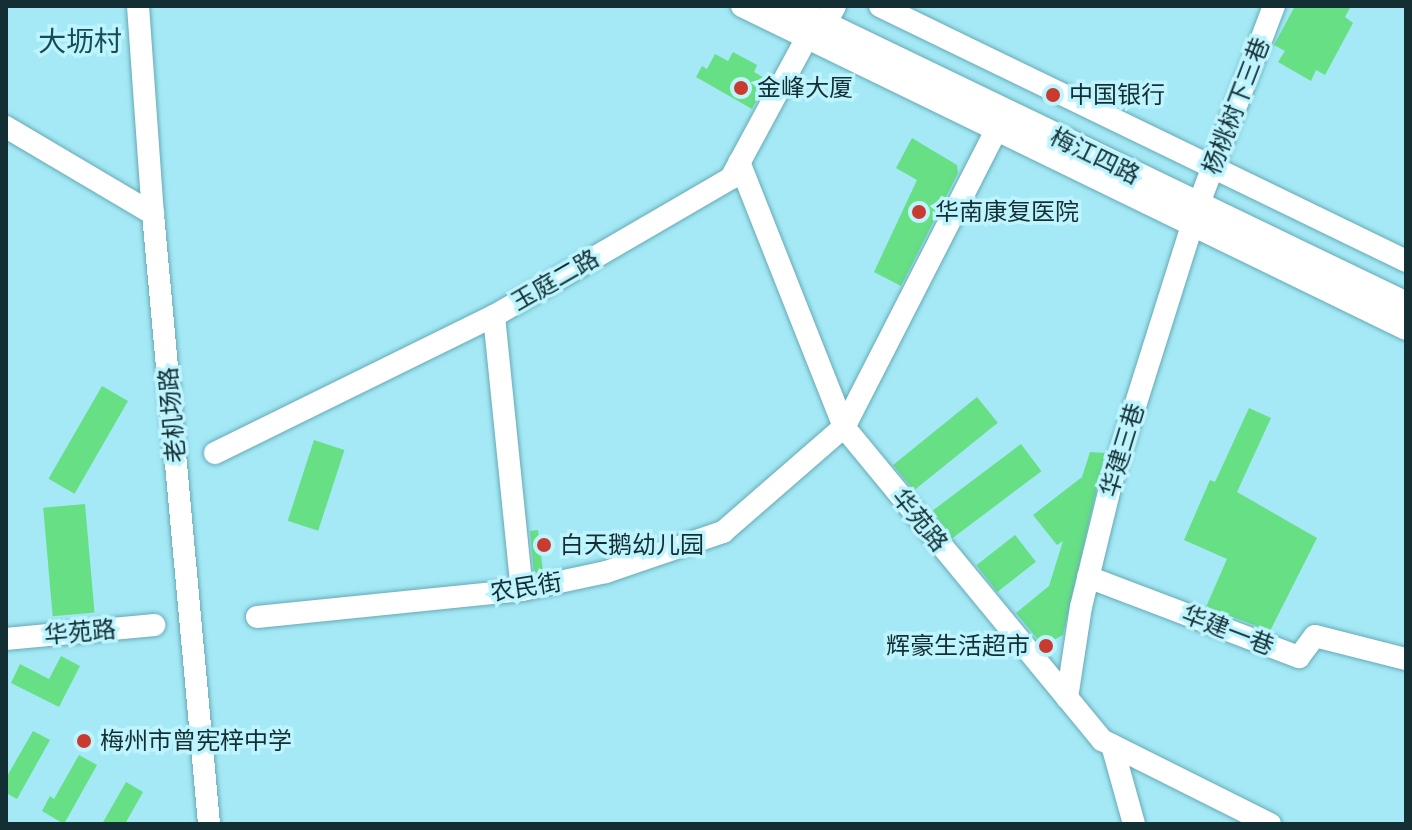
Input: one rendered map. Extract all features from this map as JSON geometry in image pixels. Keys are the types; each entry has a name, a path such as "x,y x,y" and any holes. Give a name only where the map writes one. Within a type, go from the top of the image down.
{"main road":[{"name":"梅江四路","path":"784,6 825,15 1406,287"},
{"name":"梅江四路","path":"825,15 1005,113 1406,306"}],"street":[{"name":"老机场路","path":"138,6 153,214 209,824"},
{"path":"742,6 1406,329"},
{"path":"880,6 1406,261"},
{"name":"杨桃树下三巷","path":"1198,206 1274,6"},
{"name":"玉庭二路","path":"215,453 494,316 731,178 825,15"},
{"path":"844,427 1005,113"},
{"path":"6,127 153,214"},
{"name":"华苑路","path":"739,162 844,427 1102,740 1270,824"},
{"name":"华建三巷","path":"1067,698 1088,577 1113,476 1198,206"},
{"path":"494,316 522,590"},
{"name":"农民街","path":"257,617 522,590 606,572 723,532 844,427"},
{"name":"华建一巷","path":"1088,577 1299,657 1315,636 1406,659"},
{"name":"华苑路","path":"6,639 154,625"},
{"path":"1112,745 1134,824"}],"building":[{"path":"1295,6 1351,6 1345,17 1353,23 1325,75 1316,70 1311,81 1278,62 1285,51 1274,45"},
{"name":"金峰大厦","path":"733,52 757,65 754,72 768,80 752,109 696,77 702,66 707,69 715,54 728,61"},
{"name":"华南康复医院","path":"912,138 957,165 958,173 901,286 874,272 917,180 896,168"},
{"path":"102,386 128,401 74,494 48,479"},
{"path":"977,397 998,423 914,491 893,465"},
{"path":"1249,408 1271,418 1237,492 1317,538 1270,631 1206,607 1227,559 1184,540 1210,480 1215,482"},
{"path":"314,440 344,450 318,531 288,521"},
{"path":"1021,444 1041,471 952,539 932,511"},
{"path":"1090,452 1105,453 1063,635 1050,642 1040,642 1016,613 1049,586 1063,541 1057,545 1033,515 1082,477"},
{"path":"85,504 94,613 53,616 43,508"},
{"path":"538,530 543,571 534,573 530,531"},
{"path":"1015,535 1036,562 997,592 976,565"},
{"path":"61,656 80,666 59,707 11,683 20,664 49,679"},
{"path":"33,731 50,740 17,799 6,793 6,778"},
{"path":"79,755 97,765 64,824 42,811 50,796 54,799"},
{"path":"126,782 143,792 125,824 102,824"}],"place":[{"name":"金峰大厦","path":"741,88"},
{"name":"中国银行","path":"1053,95"},
{"name":"华南康复医院","path":"919,212"},
{"name":"白天鹅幼儿园","path":"544,545"},
{"name":"辉豪生活超市","path":"1046,646"},
{"name":"梅州市曾宪梓中学","path":"84,741"}],"district":[{"name":"大坜村","path":"80,41"}]}
